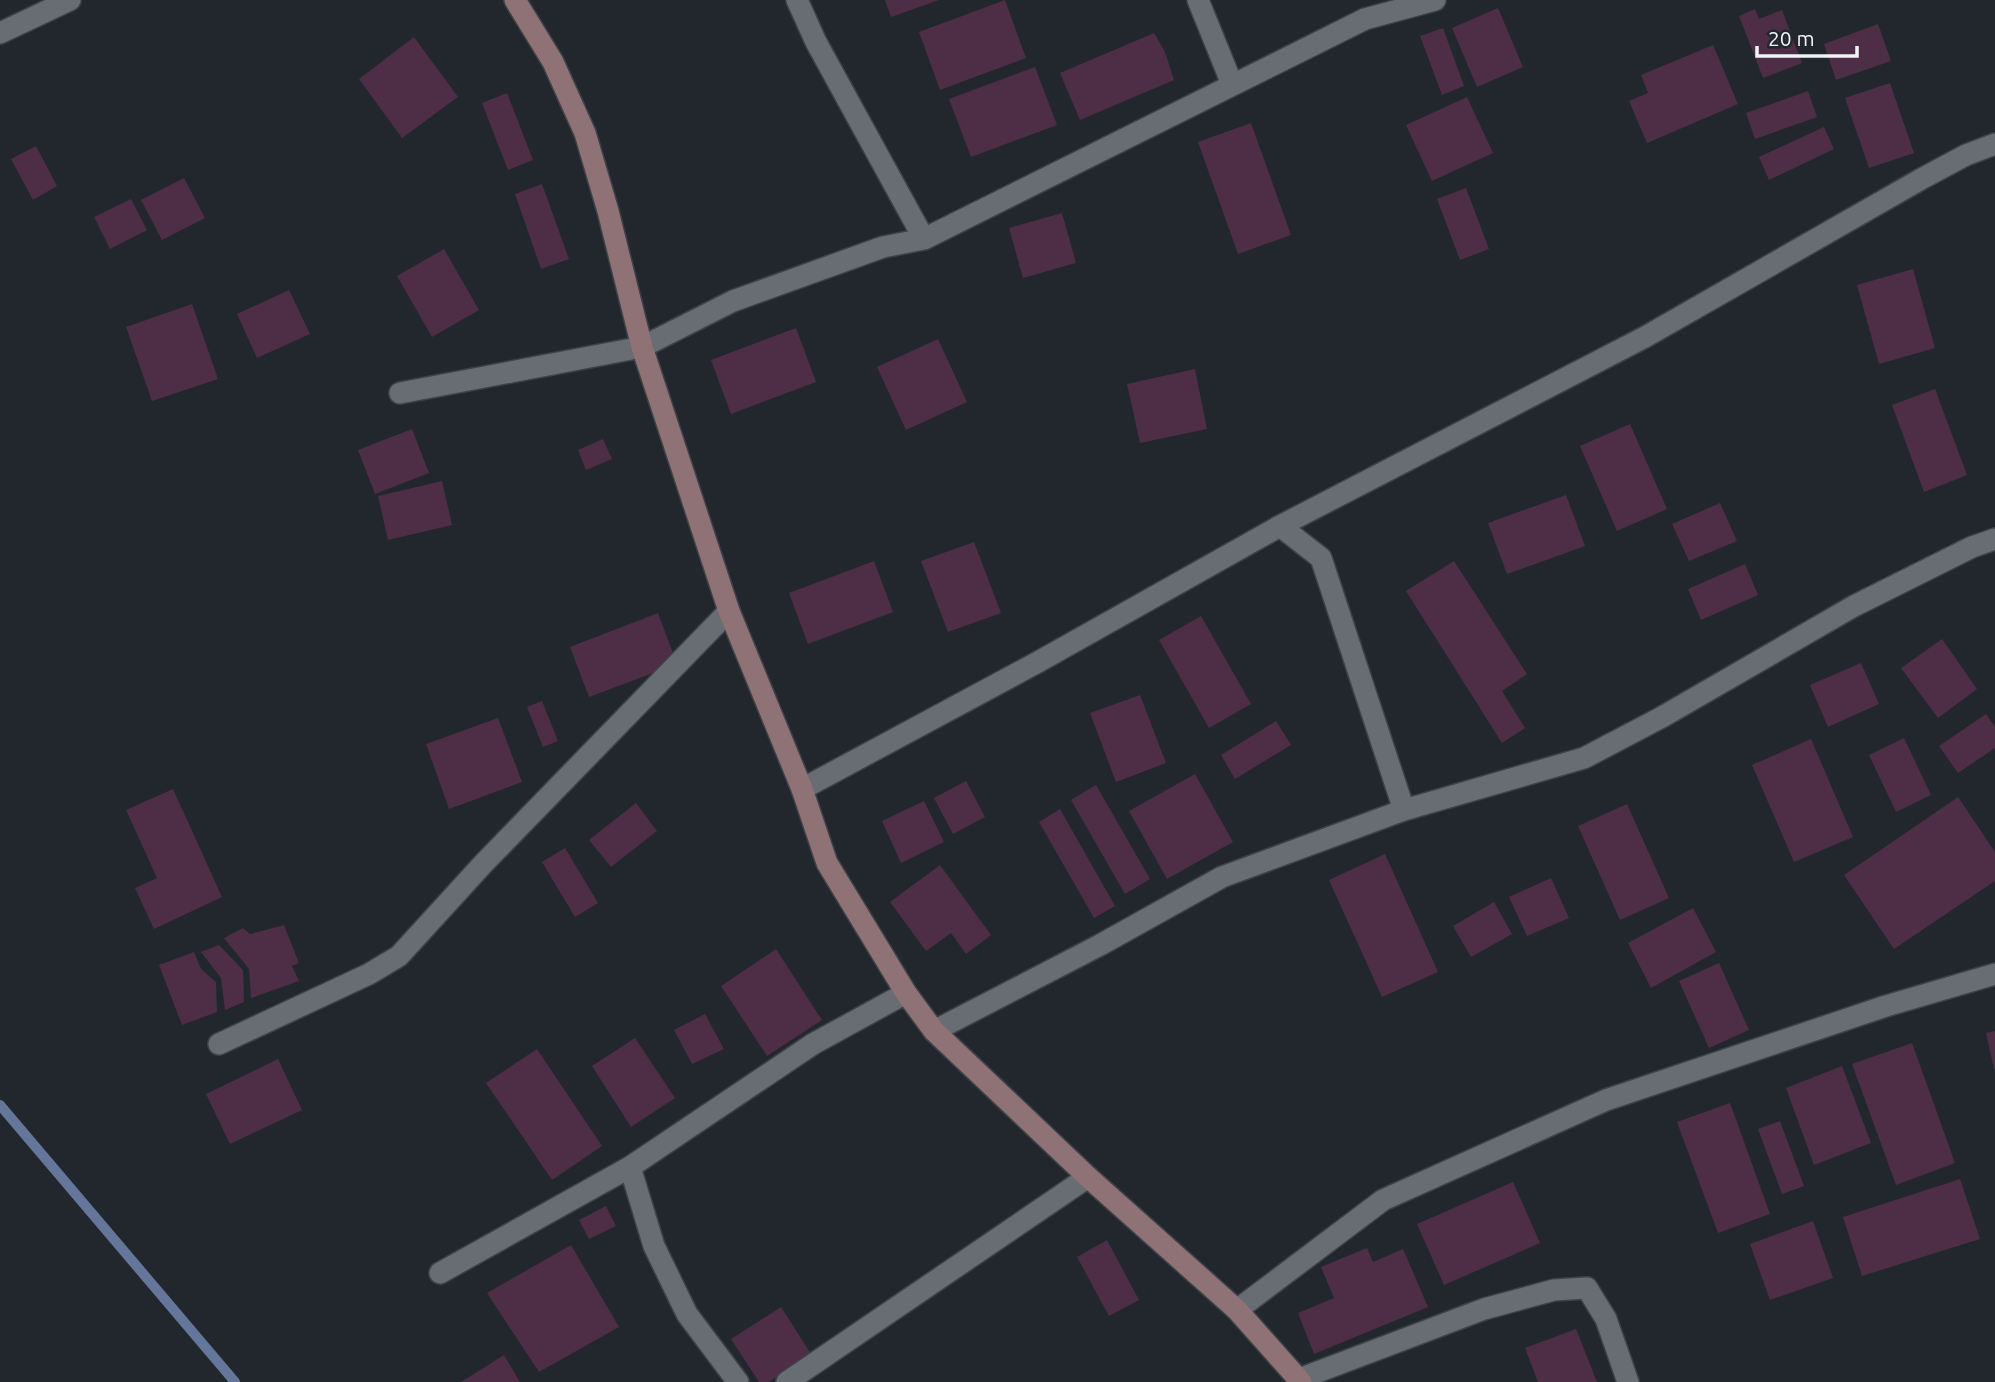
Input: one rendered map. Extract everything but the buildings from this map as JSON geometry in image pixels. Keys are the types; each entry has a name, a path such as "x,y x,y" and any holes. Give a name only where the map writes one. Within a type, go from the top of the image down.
{"street":[{"path":"0,33 70,0"},
{"path":"514,0 553,62 585,133 608,211 642,347 729,611 802,789 827,863 906,993 934,1031 1088,1177 1237,1310 1300,1381 1484,1308 1554,1290 1587,1288 1606,1319 1629,1382"},
{"path":"797,0 816,42 924,239"},
{"path":"1198,0 1232,84"},
{"path":"400,393 642,347 733,301 883,247 924,239 1366,19 1434,0"},
{"path":"802,789 1038,662 1280,526 1645,337 1923,178 1966,155 1995,144"},
{"path":"1280,526 1321,558 1404,810"},
{"path":"934,1031 1100,945 1222,877 1404,810 1584,758 1662,717 1854,606 1972,547 1995,539"},
{"path":"219,1044 369,974 399,957 484,864 729,611"},
{"path":"1237,1310 1382,1200 1606,1100 1886,1006 1995,974"},
{"path":"440,1273 629,1167 813,1044 906,993"},
{"path":"629,1167 654,1246 687,1314 738,1382"},
{"path":"787,1382 1088,1177"}],"waterway":[{"path":"0,1105 235,1382"}]}
